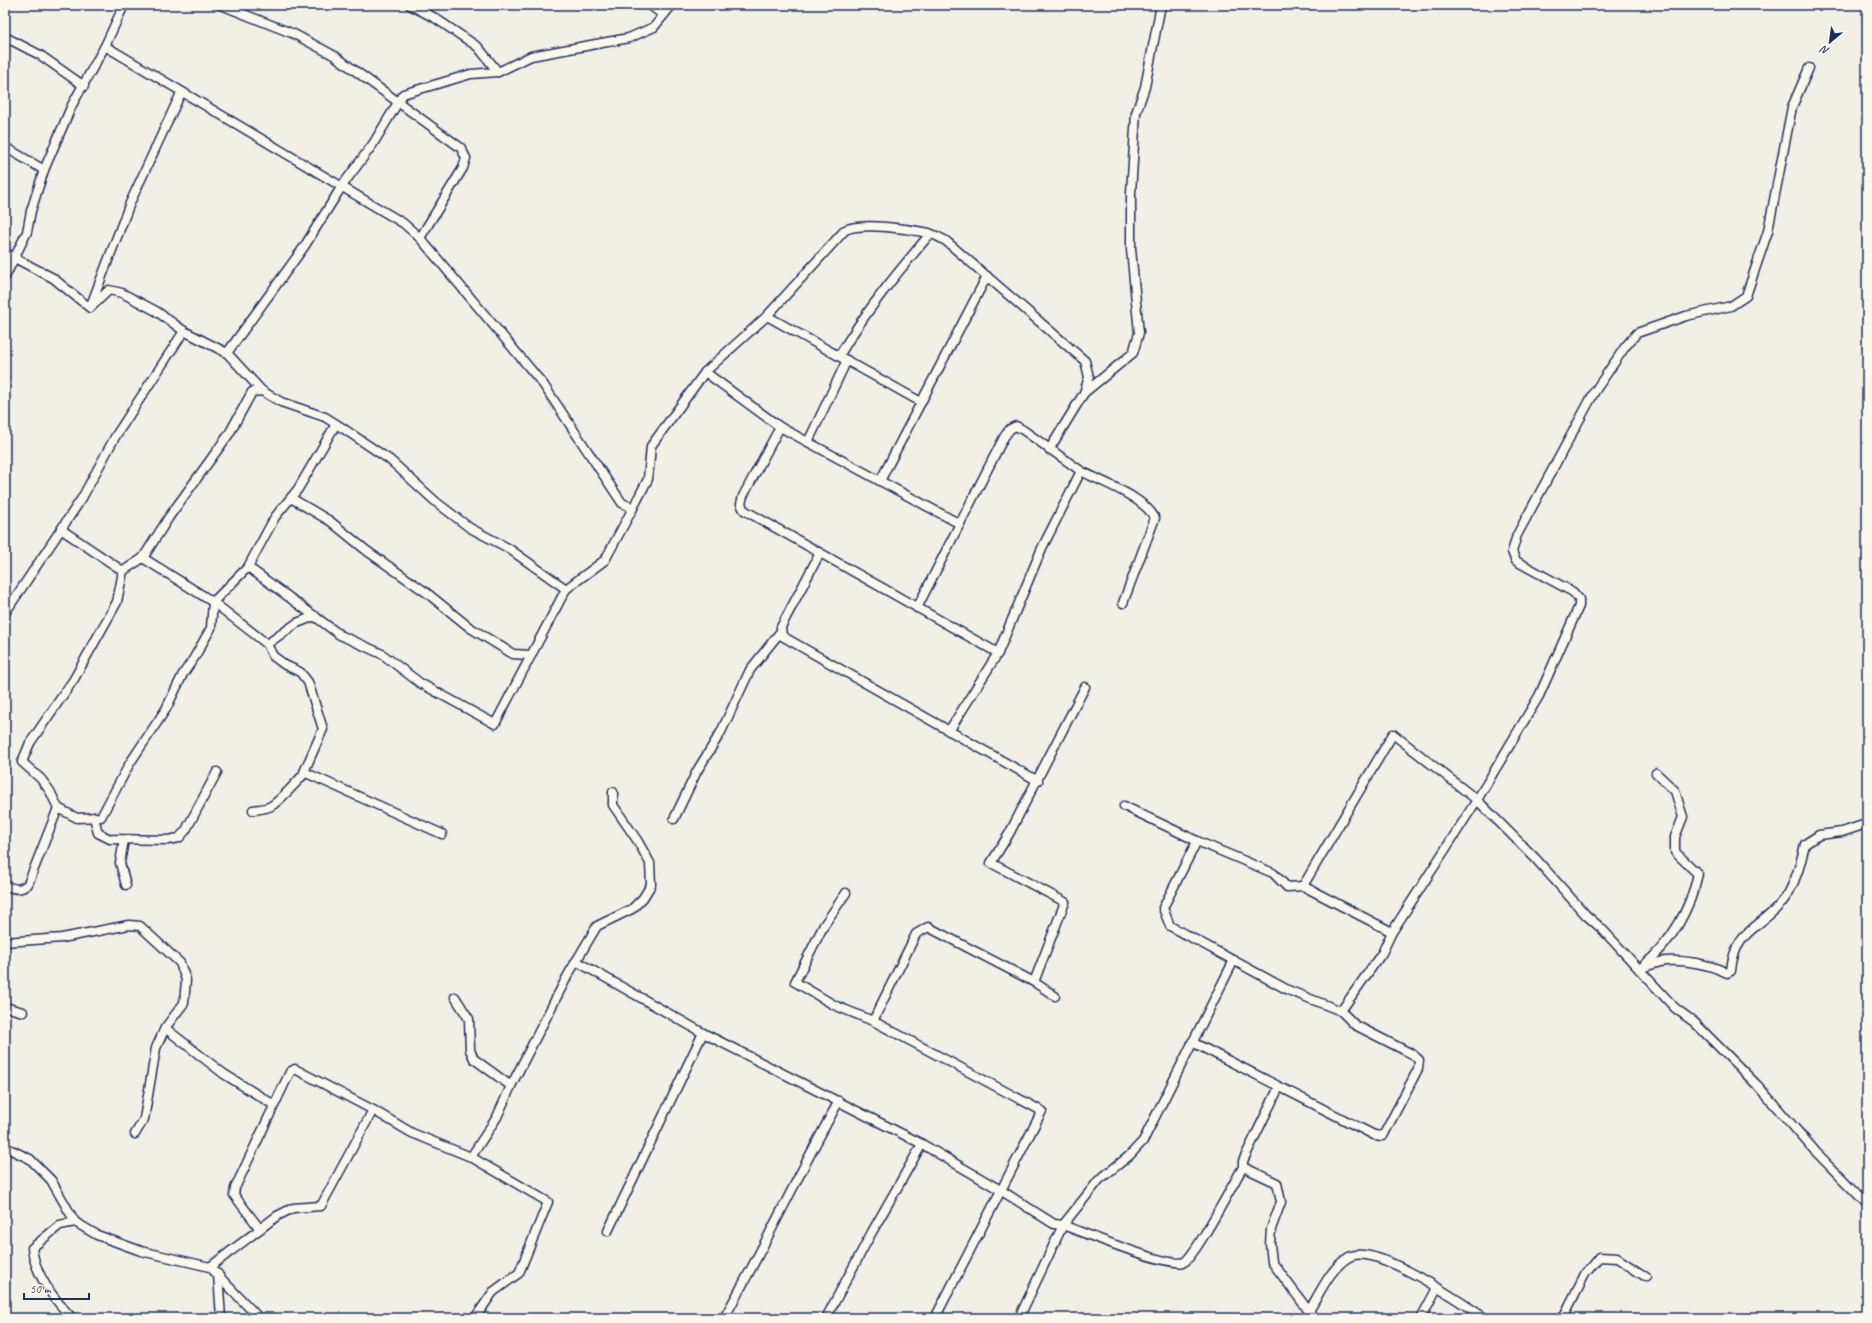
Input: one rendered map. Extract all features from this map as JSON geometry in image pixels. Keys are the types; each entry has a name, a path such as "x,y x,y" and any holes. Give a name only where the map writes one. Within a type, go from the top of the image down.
{"street":[{"path":"5,277 27,232 31,211 44,170 72,105 105,46 124,5"},
{"path":"220,5 294,34 335,56 461,148 466,158 462,168 420,238"},
{"path":"410,5 435,18 478,47 498,72"},
{"path":"650,5 664,15"},
{"path":"227,353 304,246 342,186 374,144 403,94 471,74 498,72 531,56 629,38 654,26 672,5"},
{"path":"1084,393 1133,352 1139,333 1131,249 1130,193 1136,114 1144,87 1161,5"},
{"path":"5,37 40,55 84,86"},
{"path":"105,46 181,93 403,222 420,238 543,384 622,503 633,508"},
{"path":"1341,1011 1382,953 1392,932 1477,800 1539,696 1579,606 1579,599 1573,592 1516,561 1512,552 1517,535 1595,391 1625,347 1637,333 1686,316 1731,306 1746,296 1768,231 1792,107 1809,68"},
{"path":"90,308 130,203 181,93"},
{"path":"5,147 44,170"},
{"path":"248,567 340,635 382,654 420,683 494,724 566,588 605,560 648,480 651,446 705,372 767,316 844,230 853,226 876,226 930,234 946,241 1085,361 1089,377 1084,393 1049,450"},
{"path":"839,356 859,323 881,292 930,234"},
{"path":"5,253 53,278 90,308"},
{"path":"880,481 987,276"},
{"path":"90,308 109,290 122,293 156,311 184,331 227,353 262,391 281,402 325,417 390,460 436,502 470,528 508,548 566,588"},
{"path":"767,316 922,402"},
{"path":"5,613 62,530 82,498 115,437 184,331"},
{"path":"808,442 847,360"},
{"path":"705,372 780,427 960,524"},
{"path":"262,391 252,392 230,434 169,517 143,558 123,571 118,602 74,679 30,743 22,762 41,779 50,791 58,808 77,818 101,817 130,763 166,709 183,674 211,628 213,602 248,567 275,517 298,489 336,424"},
{"path":"917,608 1004,437 1010,429 1016,426 1049,450 1067,459 1081,471 1134,498 1150,508 1155,518 1123,602"},
{"path":"780,427 740,504 744,510 998,653"},
{"path":"948,731 998,653 1042,548 1081,471"},
{"path":"291,498 330,521 367,551 427,593 470,627 513,654 531,655"},
{"path":"62,530 123,571"},
{"path":"674,819 697,771 721,732 750,670 781,631 781,626 820,553"},
{"path":"143,558 213,602 267,644 273,656 284,665 300,672 308,682 323,729 304,772 306,772"},
{"path":"267,644 298,623 315,616"},
{"path":"781,631 785,638 1037,781"},
{"path":"1034,982 1065,902 991,863 1009,834 1085,687"},
{"path":"1303,886 1393,734 1477,800 1535,858 1586,915 1602,929 1674,1008 1694,1022 1757,1085 1815,1151 1867,1204"},
{"path":"94,817 98,833 110,839 168,840 179,838 186,830 217,772"},
{"path":"253,810 269,807 279,801 290,787 306,772"},
{"path":"306,772 442,834"},
{"path":"1639,969 1659,953 1678,926 1695,887 1698,874 1675,852 1675,837 1683,817 1675,792 1656,773"},
{"path":"471,1156 498,1117 511,1086 576,962 597,926 632,909 643,898 651,885 650,863 637,840 613,805 613,792"},
{"path":"1124,806 1197,841 1273,873 1287,888 1303,886 1392,932"},
{"path":"5,886 16,890 23,888 28,884 58,808"},
{"path":"1639,969 1665,961 1718,968 1727,974 1731,971 1736,946 1749,930 1768,916 1787,895 1798,873 1805,844 1819,835 1842,832 1863,825 1867,826"},
{"path":"124,840 120,863 126,885"},
{"path":"1192,1042 1374,1135 1383,1136 1418,1069 1419,1060 1412,1054 1355,1025 1341,1011 1288,990 1170,926 1163,908 1197,841"},
{"path":"846,893 824,925 795,982 834,1005 873,1021 1042,1111 1002,1191 935,1318"},
{"path":"5,942 62,938 129,925 140,926 180,963 186,980 184,1003 165,1028 156,1048 144,1119 136,1134"},
{"path":"873,1021 916,934 928,927 1034,982 1056,996"},
{"path":"1019,1318 1063,1225 1099,1180 1129,1156 1143,1141 1234,960"},
{"path":"576,962 703,1033 922,1144 1002,1191 1054,1224 1063,1225 1159,1259 1179,1263 1185,1262 1197,1246 1243,1167 1243,1160 1279,1087"},
{"path":"455,997 469,1019 470,1050 474,1059 511,1086"},
{"path":"5,1007 23,1012"},
{"path":"165,1028 224,1074 274,1105"},
{"path":"608,1231 703,1033"},
{"path":"260,1229 234,1195 235,1188 290,1072 295,1069 373,1110 412,1133 471,1156 548,1202 519,1273 493,1292 475,1318"},
{"path":"724,1318 761,1253 804,1164 839,1101"},
{"path":"210,1266 277,1216 293,1208 322,1206 373,1110"},
{"path":"826,1318 872,1232 922,1144"},
{"path":"5,1147 30,1159 51,1180 75,1222 97,1235 141,1251 210,1266 259,1318"},
{"path":"1243,1167 1277,1183 1281,1202 1272,1229 1270,1244 1272,1262 1314,1318"},
{"path":"72,1318 51,1295 33,1262 32,1248 60,1224 75,1222"},
{"path":"1309,1311 1336,1269 1350,1257 1368,1255 1390,1261 1485,1318"},
{"path":"1561,1318 1585,1274 1599,1257 1617,1258 1646,1277"},
{"path":"218,1274 221,1318"},
{"path":"1421,1318 1436,1288"}]}
